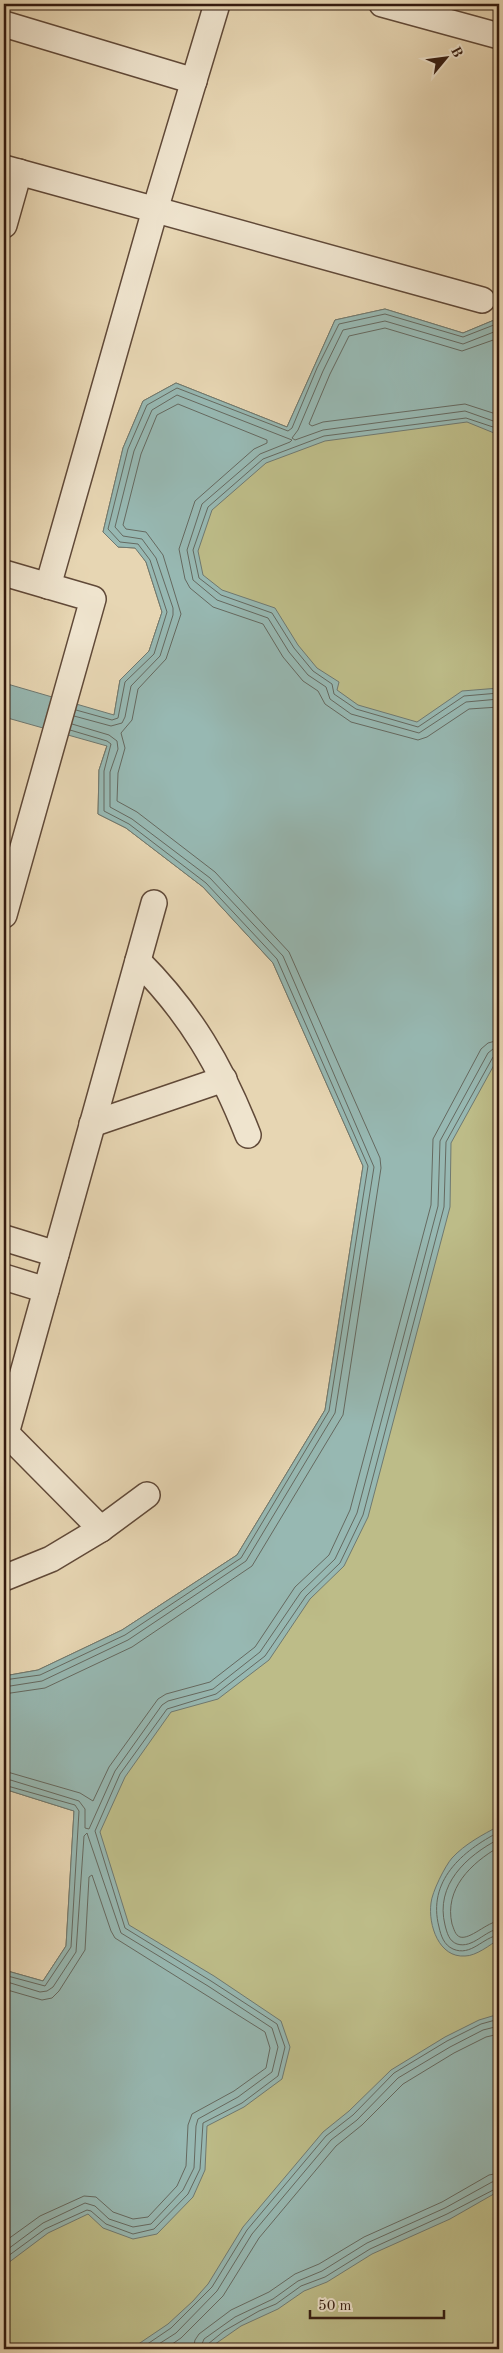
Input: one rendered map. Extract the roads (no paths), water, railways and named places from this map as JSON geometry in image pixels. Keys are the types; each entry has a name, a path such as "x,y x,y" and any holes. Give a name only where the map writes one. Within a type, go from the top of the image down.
{"street":[{"path":"48,586 217,4"},
{"path":"382,4 499,36"},
{"path":"4,24 194,80"},
{"path":"4,225 11,170 482,300"},
{"path":"4,573 94,599 4,915"},
{"path":"101,1529 5,1437 154,903"},
{"path":"138,961 164,987 184,1012 209,1050 224,1079 248,1135"},
{"path":"92,1124 224,1079"},
{"path":"4,1238 56,1254"},
{"path":"4,1277 46,1290"},
{"path":"4,1578 51,1559 101,1529 147,1495"}],"water":[{"path":"385,309 463,333 499,318 499,435 467,422 325,441 266,463 212,510 198,551 203,575 222,590 275,608 298,645 317,668 339,682 337,690 358,705 417,722 462,691 499,688 499,1056 451,1143 450,1207 368,1517 344,1566 310,1599 269,1660 218,1699 171,1712 125,1777 100,1832 129,1925 214,1976 281,2021 290,2047 282,2079 244,2107 207,2126 205,2170 193,2197 157,2234 133,2239 103,2228 88,2214 48,2233 4,2266 4,1970 43,1981 66,1946 74,1811 4,1789 4,1676 38,1670 122,1630 237,1555 325,1410 363,1166 273,963 203,887 126,828 98,814 99,770 107,746 4,717 4,683 114,715 120,680 149,651 162,612 146,562 135,548 118,547 103,532 123,448 143,401 176,383 287,427 335,320"},
{"path":"499,1826 499,1939 483,1950 469,1956 456,1955 448,1952 442,1946 434,1930 431,1921 431,1903 434,1892 452,1858 468,1844"},
{"path":"499,2014 499,2191 450,2219 372,2254 327,2282 304,2291 278,2309 241,2326 208,2349 131,2349 168,2324 193,2301 208,2284 243,2227 323,2132 349,2111 391,2070 445,2037 479,2020"}]}
